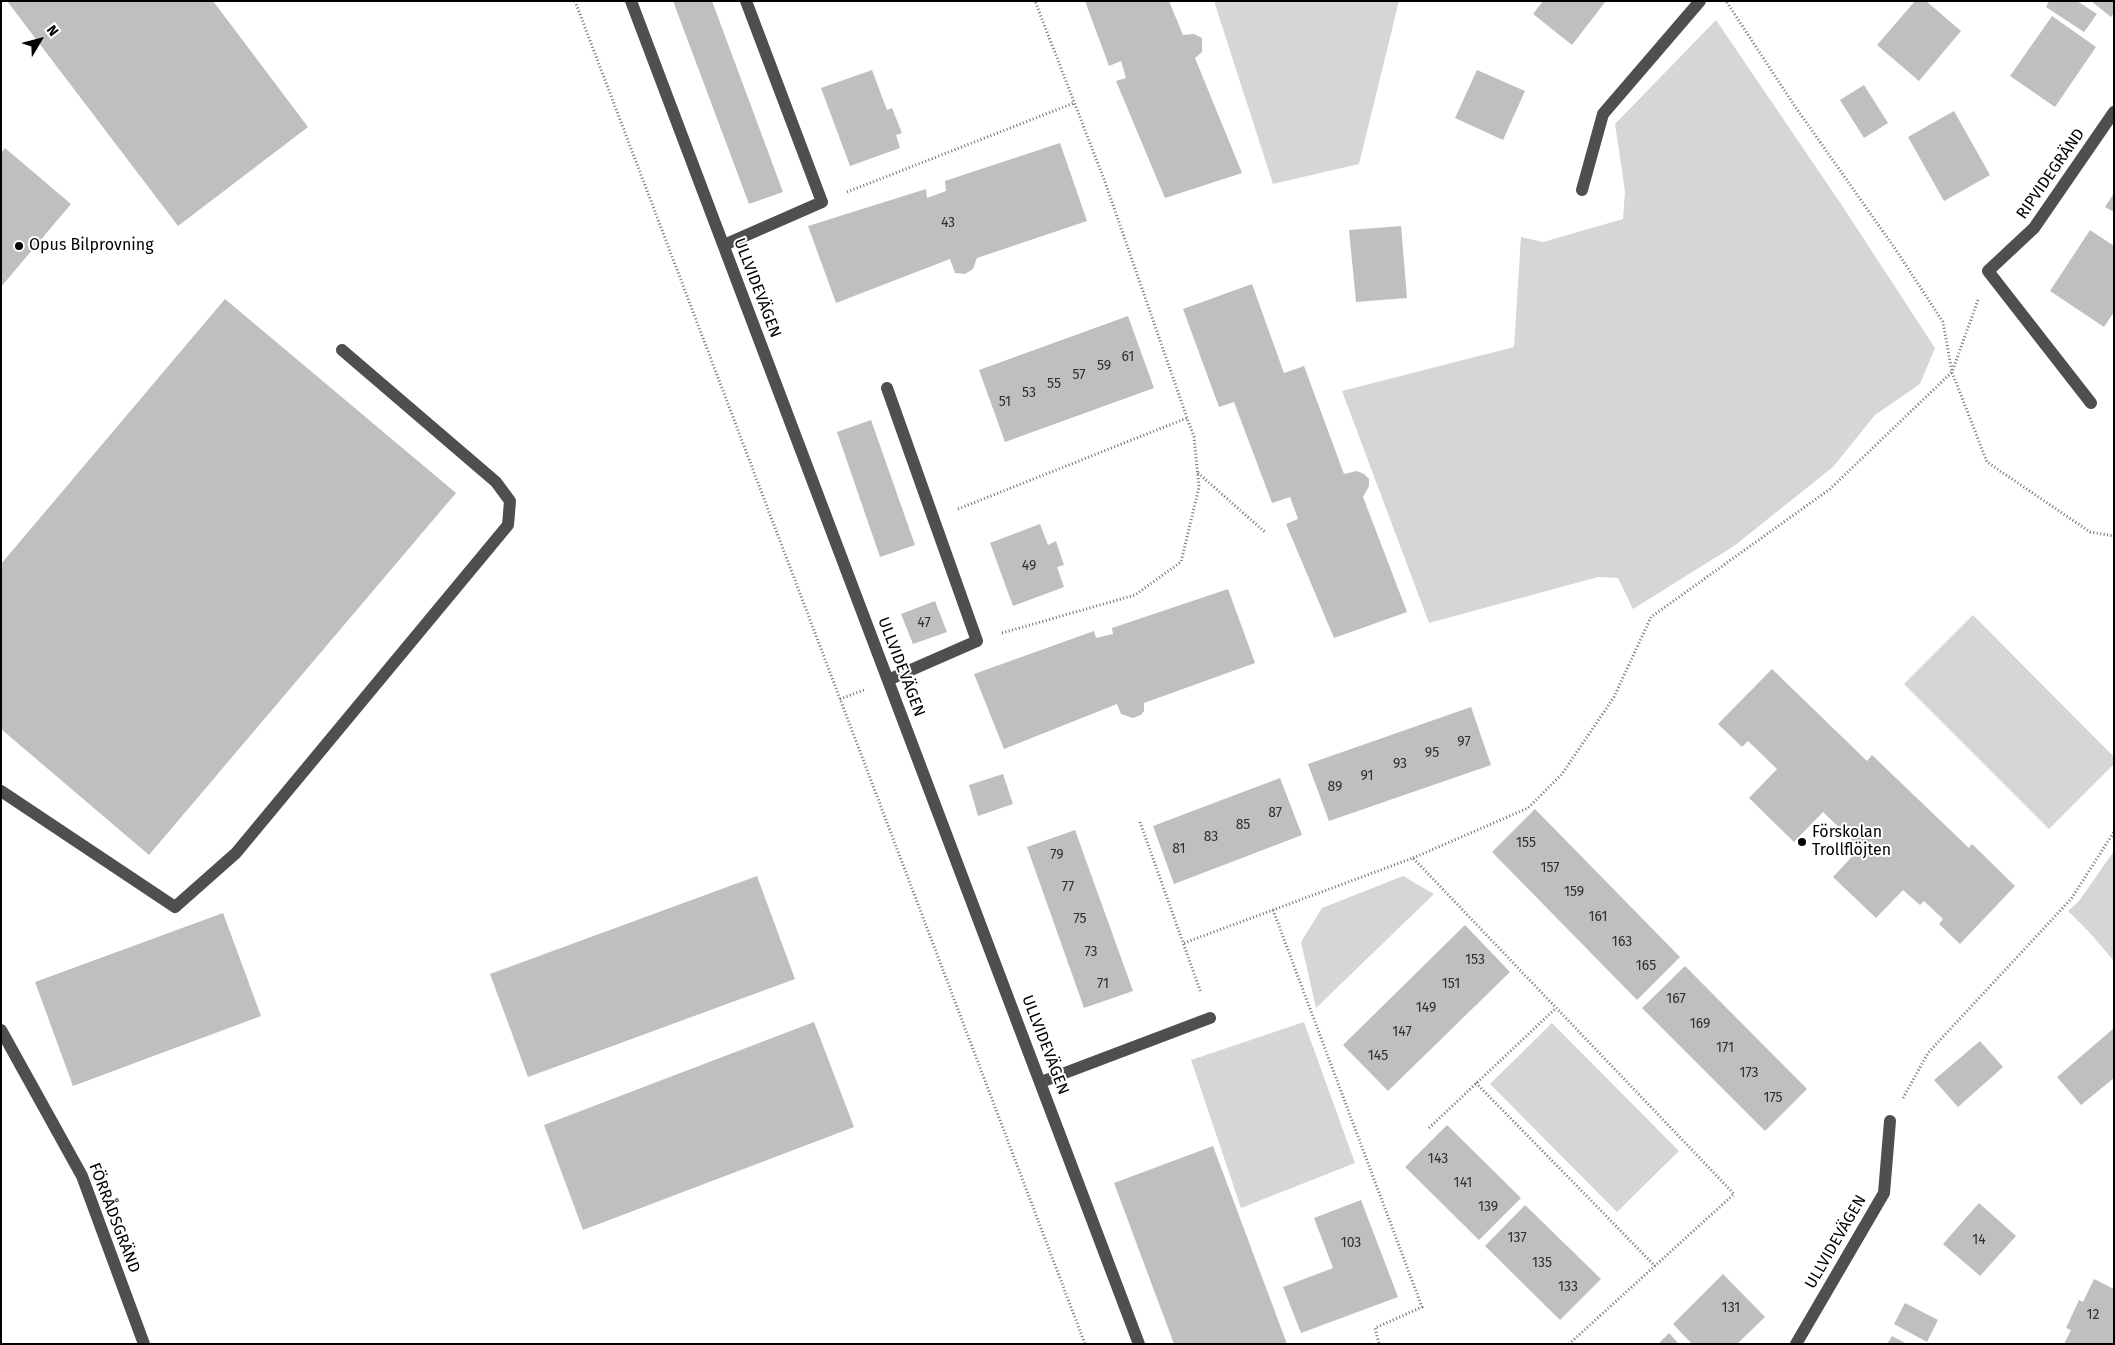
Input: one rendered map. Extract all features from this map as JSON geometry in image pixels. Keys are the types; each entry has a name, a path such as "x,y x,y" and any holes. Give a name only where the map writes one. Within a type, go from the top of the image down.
{"street":[{"name":"ULLVIDEVÄGEN","path":"631,1 1042,1082 1139,1344"},
{"path":"724,245 822,202 746,1"},
{"path":"1582,190 1602,114 1700,1"},
{"name":"RIPVIDEGRÄND","path":"1988,271 2034,228 2114,112"},
{"path":"1988,271 2091,403"},
{"path":"1,791 175,907 236,853 508,525 510,501 496,482 342,350"},
{"path":"887,388 976,640 888,680"},
{"path":"1042,1082 1210,1018"},
{"name":"FÖRRÅDSGRÄND","path":"1,1030 82,1176 144,1344"},
{"name":"ULLVIDEVÄGEN","path":"1796,1344 1884,1193 1890,1120"}],"path":[{"path":"574,1 1085,1344"},
{"path":"976,640 1135,595 1181,562 1199,487 1194,437 1106,182 1035,1"},
{"path":"1726,1 1794,105 1896,250 1943,322 1952,372 1988,462 2090,532 2114,536"},
{"path":"822,202 1074,103"},
{"path":"1184,943 1413,858 1528,808 1562,774 1614,697 1651,617 1830,489 1952,372 1988,271"},
{"path":"933,519 1187,418"},
{"path":"1198,472 1266,533"},
{"path":"1140,822 1210,1018"},
{"path":"1890,1120 1928,1053 2071,899 2114,832"},
{"path":"1413,858 1734,1194 1569,1344"},
{"path":"1273,910 1422,1308 1375,1328 1379,1344"},
{"path":"1429,1128 1556,1008"},
{"path":"1476,1083 1655,1266"}],"shaded area":[{"path":"1214,1 1399,1 1359,164 1273,184"},
{"path":"1716,20 1841,204 1935,348 1920,384 1875,415 1833,467 1734,546 1633,609 1618,578 1598,577 1429,623 1342,391 1514,347 1521,237 1543,242 1623,219 1625,191 1615,124"},
{"path":"1973,615 2114,757 2114,764 2049,829 1904,684"},
{"path":"2114,851 2114,961 2068,911 2079,901"},
{"path":"1403,876 1434,894 1316,1008 1301,942 1322,908"},
{"path":"1304,1022 1355,1163 1241,1208 1191,1060"},
{"path":"1552,1023 1679,1151 1617,1212 1490,1084"}],"building":[{"path":"7,1 213,1 308,127 178,226"},
{"path":"673,1 712,1 783,192 749,204"},
{"path":"1085,1 1169,1 1183,35 1194,34 1202,38 1202,52 1195,58 1242,173 1165,198 1116,81 1126,78 1121,61 1109,66"},
{"path":"1543,1 1606,1 1572,45 1533,14"},
{"path":"1915,1 1926,1 1961,31 1919,81 1877,45"},
{"path":"2049,1 2077,1 2097,14 2084,32 2046,7"},
{"path":"2091,1 2114,1 2114,13 2111,17"},
{"path":"2052,16 2096,47 2055,107 2010,76"},
{"path":"872,70 887,110 892,108 902,133 896,135 900,148 850,166 821,88"},
{"path":"1477,70 1525,91 1503,140 1455,118"},
{"path":"1864,85 1888,123 1864,138 1840,100"},
{"path":"1954,111 1990,175 1944,201 1908,137"},
{"path":"1060,143 1087,221 977,258 973,269 965,274 955,273 950,259 836,303 808,226 926,189 927,198 946,191 945,181"},
{"name":"Opus Bilprovning","path":"5,148 71,204 1,287 1,153"},
{"path":"2114,193 2114,212 2105,207"},
{"path":"1401,226 1407,298 1356,302 1349,230"},
{"path":"2090,230 2114,246 2114,312 2104,327 2050,291"},
{"path":"1252,284 1284,373 1304,366 1344,474 1357,471 1369,479 1369,486 1363,497 1407,612 1334,638 1286,524 1298,519 1290,497 1272,503 1234,402 1219,407 1183,309"},
{"path":"225,299 456,493 149,855 1,729 1,564"},
{"path":"1128,316 1154,388 1005,442 979,370"},
{"path":"871,420 915,545 880,557 837,432"},
{"path":"1040,524 1048,545 1056,541 1064,565 1057,567 1064,587 1013,606 990,543"},
{"path":"1228,589 1255,663 1144,703 1144,711 1141,715 1133,718 1121,714 1117,704 1004,749 974,674 1094,631 1096,638 1113,634 1112,628"},
{"path":"935,601 947,632 913,644 901,614"},
{"path":"1772,669 1867,761 1872,755 1969,848 1972,844 2015,886 1960,944 1939,924 1943,919 1924,901 1920,905 1903,890 1876,918 1833,877 1860,848 1823,812 1794,842 1749,798 1777,769 1748,741 1742,747 1718,724"},
{"path":"1471,707 1491,765 1329,821 1308,764"},
{"path":"1003,774 1013,804 978,816 969,785"},
{"path":"1280,778 1302,835 1174,884 1153,826"},
{"path":"1535,809 1680,957 1637,1000 1492,852"},
{"path":"1075,830 1133,991 1084,1008 1027,847"},
{"path":"757,876 795,979 528,1077 490,974"},
{"path":"223,913 261,1016 73,1086 35,982"},
{"path":"1465,925 1510,972 1388,1091 1343,1045"},
{"path":"1685,966 1807,1089 1765,1131 1642,1008"},
{"path":"814,1022 854,1127 583,1230 544,1125"},
{"path":"2114,1028 2114,1078 2081,1105 2057,1077"},
{"path":"1980,1041 2003,1067 1958,1107 1934,1080"},
{"path":"1447,1125 1521,1198 1479,1240 1405,1167"},
{"path":"1213,1146 1287,1344 1174,1344 1114,1183"},
{"path":"1361,1200 1398,1297 1301,1333 1283,1287 1333,1268 1314,1218"},
{"path":"1979,1203 2016,1236 1980,1276 1943,1244"},
{"path":"1525,1205 1601,1279 1560,1320 1485,1246"},
{"path":"1723,1274 1765,1317 1737,1344 1692,1344 1673,1324"},
{"path":"2094,1279 2114,1289 2114,1344 2064,1344 2071,1330 2066,1328 2079,1300 2083,1302"},
{"path":"1905,1303 1938,1320 1927,1342 1894,1324"},
{"path":"1669,1333 1679,1344 1658,1344"},
{"path":"1892,1336 1907,1344 1887,1344"}],"place":[{"name":"Opus Bilprovning","path":"19,246"},
{"name":"Förskolan Trollflöjten","path":"1802,842"}]}
